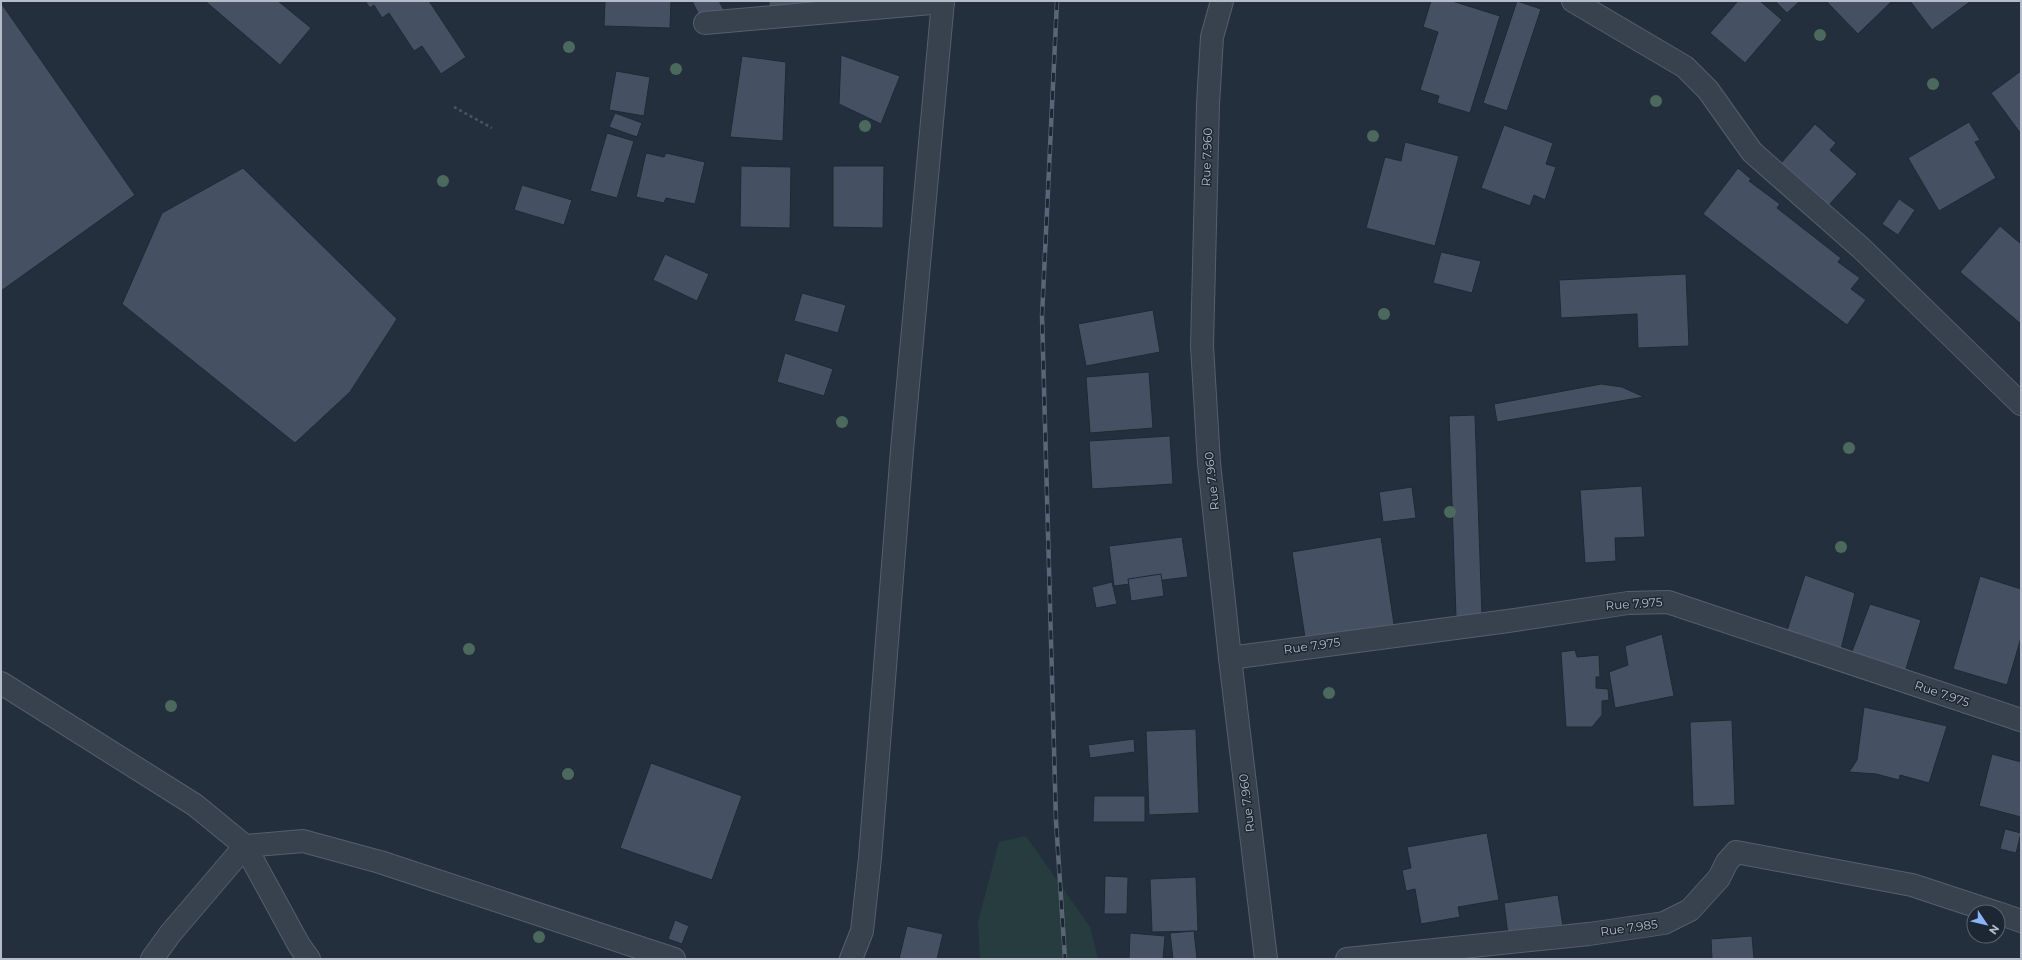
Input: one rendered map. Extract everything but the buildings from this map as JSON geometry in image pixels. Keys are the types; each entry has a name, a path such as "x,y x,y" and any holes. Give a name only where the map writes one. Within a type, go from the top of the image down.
{"street":[{"path":"705,23 943,1 902,450 870,858 862,931 851,959"},
{"name":"Rue 7.960","path":"1222,1 1212,37 1208,104 1202,346 1209,463 1230,658 1266,959"},
{"path":"1573,1 1685,67 1708,90 1752,152 1861,248 2021,404"},
{"name":"Rue 7.975","path":"1230,658 1508,621 1628,602 1668,602 2021,720"},
{"path":"1,683 195,805 245,846 299,945 309,959"},
{"path":"152,959 170,934 245,846 303,841 380,862 674,959"},
{"name":"Rue 7.985","path":"1346,959 1590,934 1664,924 1690,910 1719,878 1727,862 1736,852 1912,885 1970,904"},
{"path":"2006,916 2021,921"}],"path":[{"path":"454,107 492,128"}],"green space":[{"path":"1026,836 1090,927 1098,959 980,959 978,922 999,842"}],"railway":[{"path":"1057,1 1042,316 1056,821 1065,959"}]}
